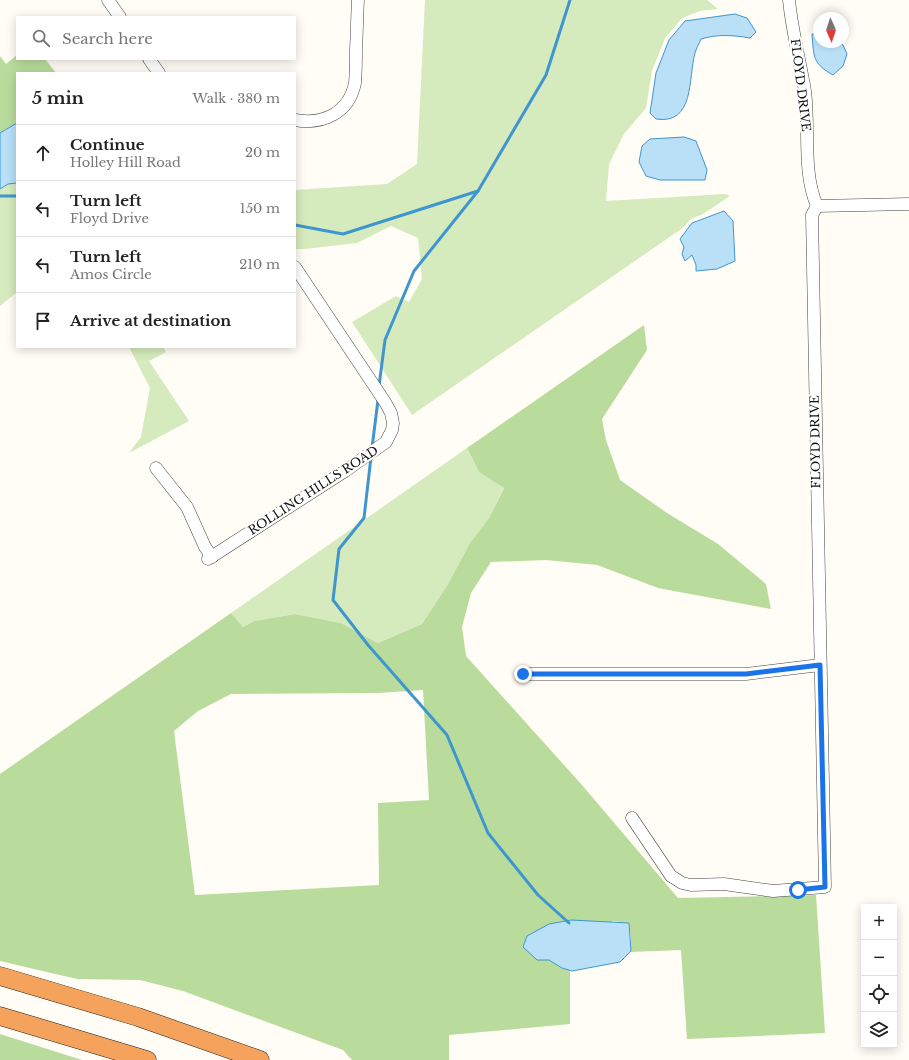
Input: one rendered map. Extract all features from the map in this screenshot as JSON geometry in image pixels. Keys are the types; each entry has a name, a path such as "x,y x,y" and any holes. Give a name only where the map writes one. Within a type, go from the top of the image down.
{"highway":[{"path":"0,976 138,1017 260,1060"},
{"path":"0,1016 147,1060"}],"street":[{"path":"108,0 119,16"},
{"path":"296,120 313,122 330,117 345,105 349,99 355,81 358,0"},
{"name":"FLOYD DRIVE","path":"632,818 671,876 682,883 691,885 724,884 773,891 825,887 812,215 817,206 809,182 805,98 789,0"},
{"path":"150,60 158,72"},
{"path":"817,206 909,204"},
{"name":"ROLLING HILLS ROAD","path":"156,468 187,507 210,558 386,442 392,430 391,413 296,268"},
{"path":"523,674 746,674 820,665"}],"green space":[{"path":"425,0 707,0 718,9 700,11 682,18 665,38 652,71 646,108 624,134 609,164 606,201 725,194 730,196 703,214 691,219 684,227 412,415 352,322 396,296 409,302 422,279 418,238 391,226 357,243 296,249 296,190 387,184 417,164"},
{"path":"0,56 6,64 16,56 16,60 46,60 55,72 16,72 16,124 0,133"},
{"path":"16,183 16,293 0,306 0,189 8,184"},
{"path":"644,325 647,350 602,419 606,440 620,480 667,513 718,544 766,584 771,609 658,588 597,565 546,560 491,562 471,593 462,627 466,656 582,785 678,898 816,895 825,1033 687,1039 681,950 630,952 631,938 629,923 613,921 549,960 562,968 570,970 570,1024 449,1035 449,1060 352,1060 343,1050 183,991 140,980 77,979 0,961 0,774 231,613 243,627 254,621 295,614 341,623 378,643 422,624 448,584 470,543 489,518 504,488 479,472 467,448","holes":["423,690 429,800 378,803 379,885 195,895 174,731 198,711 231,694 378,693"]},
{"path":"130,348 164,348 166,352 149,361 189,421 129,453 141,437 150,388"},
{"path":"467,448 479,472 504,487 489,518 470,543 448,584 422,624 378,643 341,623 295,614 254,621 243,627 231,613"},
{"path":"0,1034 82,1060 0,1060"}],"water":[{"path":"735,14 747,18 756,32 750,38 737,36 713,36 701,39 695,53 688,98 684,107 678,115 669,119 656,119 650,113 656,73 669,40 685,21"},
{"path":"813,48 844,48 847,54 843,66 833,75 821,67 815,59"},
{"path":"16,124 16,183 8,184 0,189 0,133"},
{"path":"684,137 696,141 707,170 705,180 660,180 646,176 639,162 642,146 650,139"},
{"path":"724,211 733,221 735,261 717,269 696,271 696,265 692,255 685,261 682,254 684,247 680,239 692,223"},
{"path":"571,920 629,923 631,951 620,962 572,971 562,968 549,960 537,960 523,947 527,936 549,924"}],"waterway":[{"path":"296,225 343,234 478,191 546,75 570,0"},
{"path":"379,386 385,340 414,271 478,191"},
{"path":"0,196 16,196"},
{"path":"372,448 378,400"},
{"path":"371,457 364,518 339,549 333,600 368,645 447,735 488,833 538,895 569,923"}],"route":[{"path":"523,674 746,674 807,668 820,665 823,872 825,887 798,890"}]}
